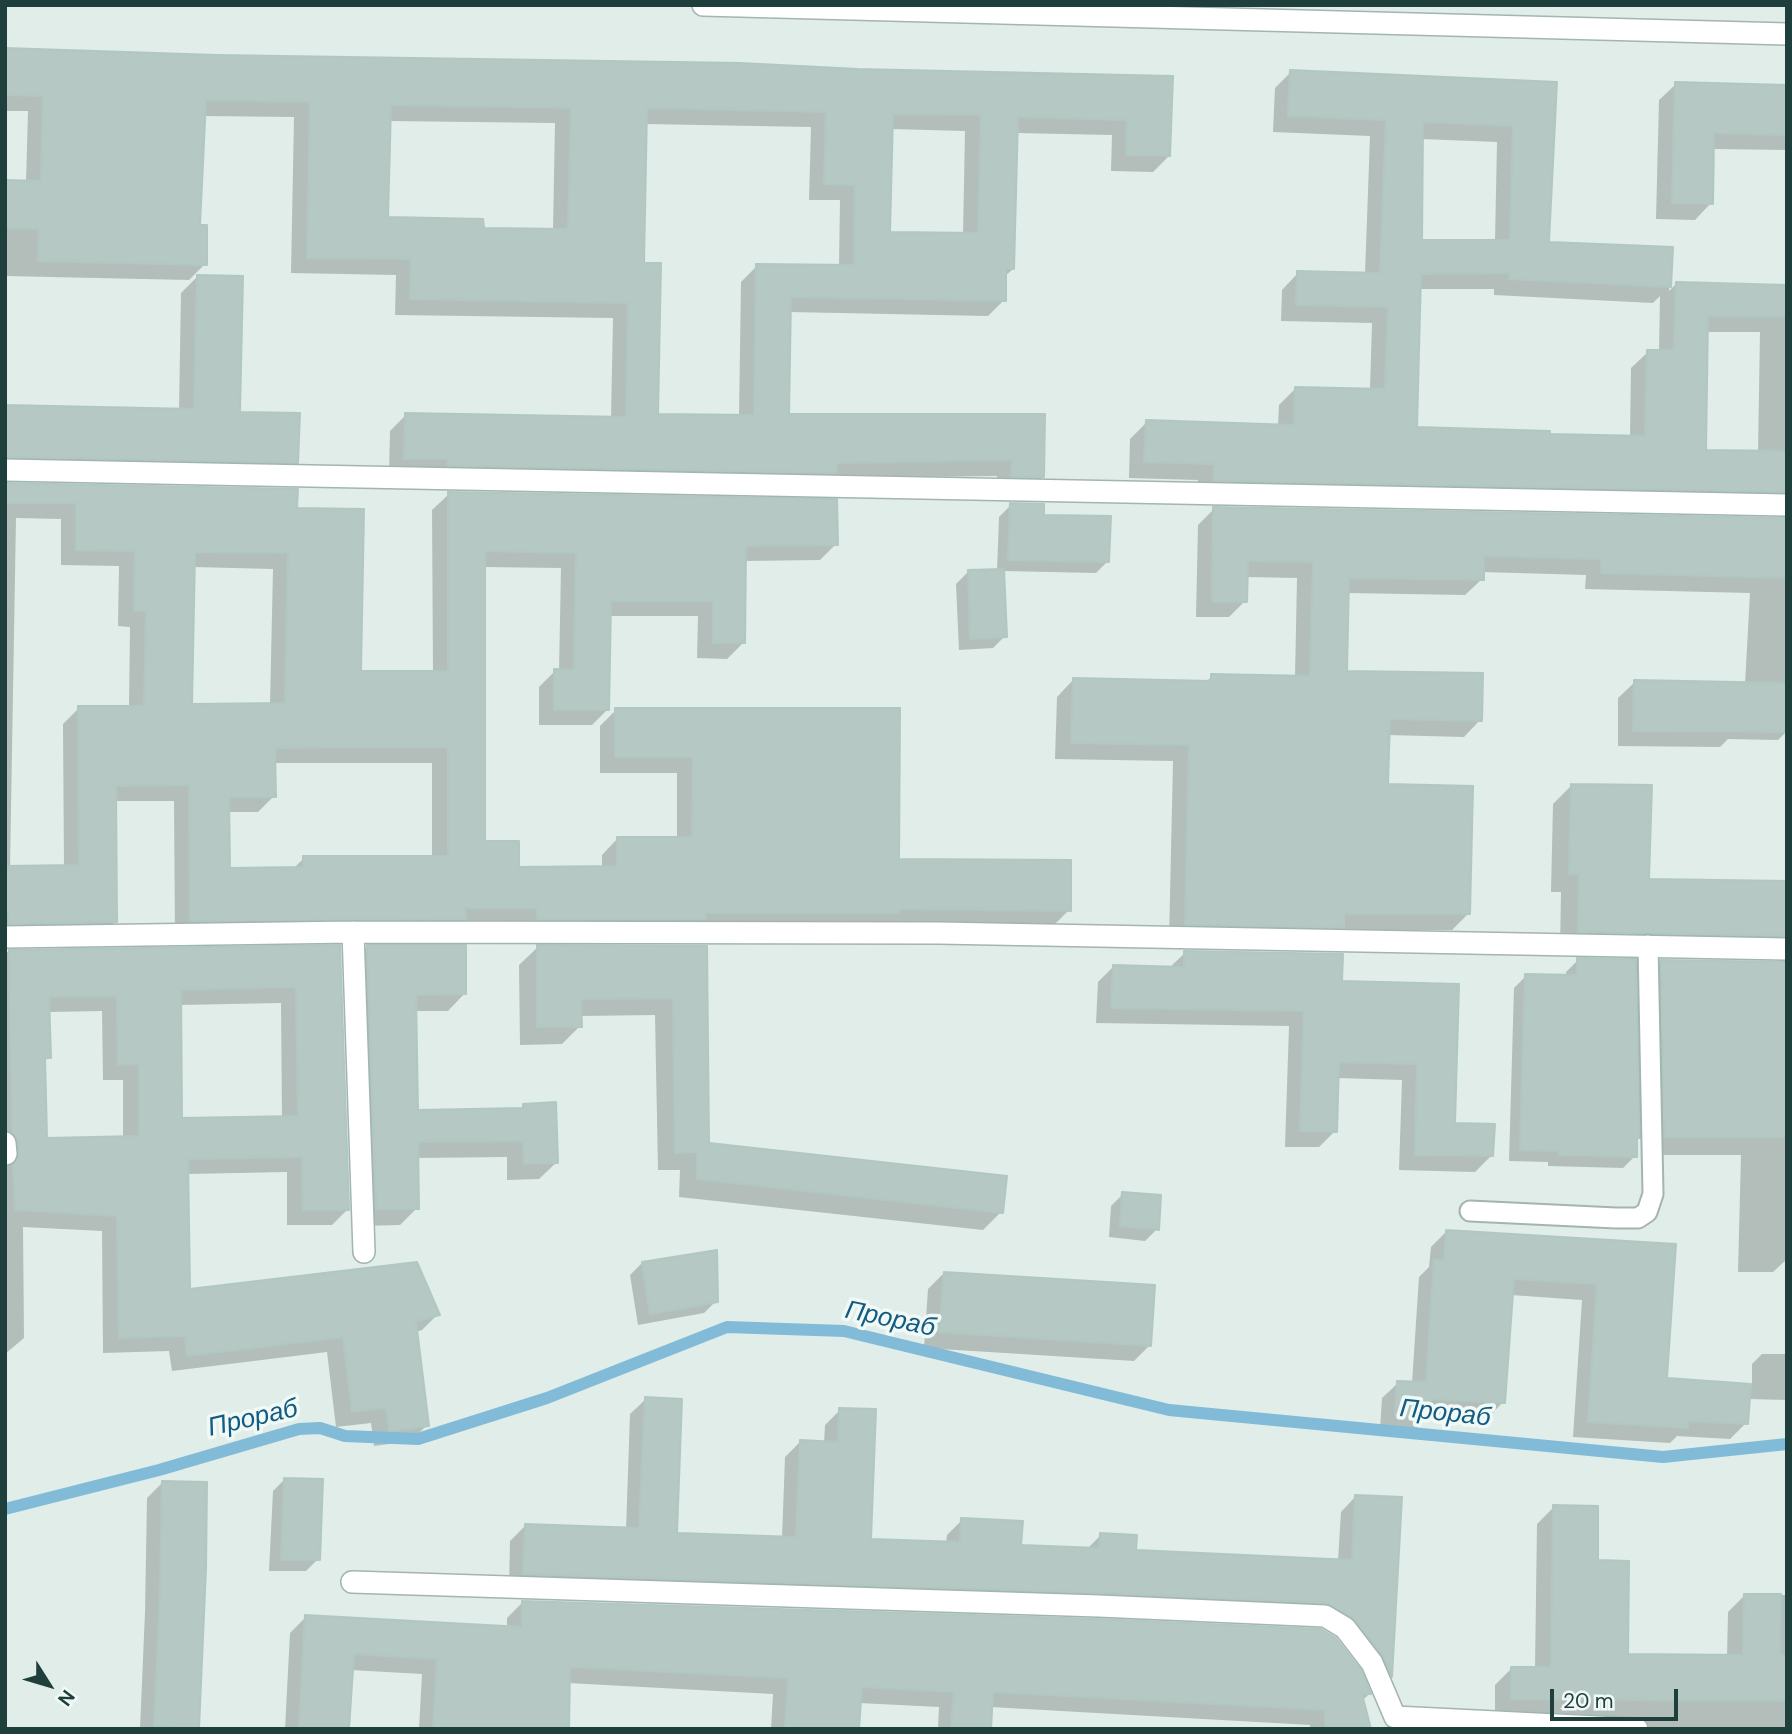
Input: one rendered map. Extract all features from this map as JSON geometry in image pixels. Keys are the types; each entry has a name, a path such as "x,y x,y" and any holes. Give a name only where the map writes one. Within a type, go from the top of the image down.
{"street":[{"path":"703,5 1787,34"},
{"path":"5,470 1787,505"},
{"path":"353,932 364,1252"},
{"path":"5,937 353,932 939,933 1787,949"},
{"path":"5,1143 6,1154"},
{"path":"352,1582 1099,1606 1325,1616 1345,1628 1371,1663 1396,1723 1637,1729"}],"lane":[{"path":"1470,1211 1616,1219 1638,1217 1647,1212 1653,1194 1648,946"}],"building":[{"path":"5,48 216,55 740,63 858,69 1173,76 1170,156 1126,155 1127,120 1018,117 1014,269 1006,269 1006,301 791,297 789,414 1045,414 1044,477 1011,477 1012,460 837,463 837,473 448,466 448,459 404,459 405,413 626,417 628,303 410,299 411,259 307,258 310,102 206,100 200,225 207,225 207,265 38,261 39,229 5,228 5,180 41,181 43,96 5,95","holes":["391,105 571,108 568,229 484,228 483,219 388,217","647,108 826,112 824,184 855,185 854,265 756,264 754,415 658,414 661,263 644,263","893,114 981,115 978,233 890,232"]},
{"path":"1290,70 1557,82 1549,242 1673,247 1671,287 1509,279 1510,273 1421,274 1417,427 1645,436 1647,350 1674,350 1676,282 1787,285 1787,317 1708,316 1706,450 1787,451 1787,492 1214,481 1214,464 1144,462 1146,420 1294,425 1295,387 1385,389 1388,307 1296,305 1297,271 1380,273 1386,120 1288,116","holes":["1423,122 1513,126 1510,240 1422,240"]},
{"path":"1675,82 1787,85 1787,135 1714,133 1713,204 1672,203"},
{"path":"197,275 243,276 240,412 300,413 298,463 5,457 5,405 194,409"},
{"path":"5,483 298,489 297,508 364,509 361,671 448,671 448,492 837,499 838,545 746,546 745,643 713,643 713,601 611,601 609,710 554,710 554,669 574,670 576,553 485,551 485,841 519,841 519,867 617,866 617,837 692,837 693,757 615,757 615,708 900,708 899,859 1071,860 1071,911 899,909 899,913 706,913 706,919 537,919 537,908 465,908 466,919 190,921 189,785 116,786 117,922 9,924 9,913 5,913 5,866 79,865 78,706 144,706 146,611 134,611 135,551 76,550 76,503 5,503","holes":["195,552 288,553 285,703 192,704","448,747 448,856 303,856 303,867 230,868 229,797 276,797 275,748"]},
{"path":"1010,503 1044,504 1044,515 1111,516 1109,562 1008,560"},
{"path":"1213,507 1787,518 1787,578 1601,573 1601,559 1484,556 1484,580 1349,578 1347,671 1483,673 1482,721 1390,719 1388,784 1473,786 1470,914 1344,914 1344,928 1185,925 1189,745 1071,743 1073,678 1211,681 1211,674 1310,676 1313,562 1248,561 1247,602 1212,602"},
{"path":"1004,569 1007,637 970,639 968,570"},
{"path":"1634,680 1787,683 1787,732 1633,731"},
{"path":"1571,784 1652,785 1649,879 1787,881 1787,936 1578,932 1579,874 1569,874"},
{"path":"340,945 349,1210 303,1210 302,1157 188,1159 190,1289 417,1262 440,1315 416,1321 429,1426 389,1431 386,1408 352,1412 343,1337 187,1356 185,1336 119,1338 117,1216 15,1210 13,1165 18,1160 19,1153 18,1141 12,1132 9,950","holes":["296,987 298,1116 182,1118 181,990","117,996 118,1065 139,1064 139,1136 47,1138 45,1058 51,1058 49,997"]},
{"path":"367,945 466,945 466,994 416,995 418,1110 523,1108 523,1104 556,1102 558,1163 524,1164 523,1141 418,1142 419,1209 376,1209"},
{"path":"537,945 707,946 709,1143 1007,1176 1003,1213 697,1179 697,1152 675,1153 673,998 581,999 582,1027 537,1027"},
{"path":"1184,951 1343,954 1342,981 1459,984 1455,1123 1495,1124 1493,1156 1415,1155 1417,1064 1339,1062 1337,1132 1300,1131 1304,1011 1111,1008 1113,965 1184,967"},
{"path":"1577,958 1636,959 1640,1138 1637,1138 1637,1157 1559,1155 1559,1151 1520,1150 1525,974 1577,975"},
{"path":"1661,960 1787,962 1787,1137 1664,1137"},
{"path":"1122,1192 1161,1195 1159,1230 1120,1226"},
{"path":"1446,1230 1676,1244 1667,1378 1751,1384 1748,1424 1688,1421 1688,1428 1588,1422 1597,1284 1514,1279 1505,1403 1431,1399 1431,1417 1395,1415 1397,1381 1426,1382 1434,1260 1444,1260"},
{"path":"717,1250 718,1302 650,1314 642,1262"},
{"path":"944,1272 1155,1285 1151,1346 939,1332"},
{"path":"645,1397 682,1399 677,1533 796,1537 800,1440 838,1442 839,1408 876,1409 871,1539 960,1542 961,1518 1023,1521 1021,1545 1099,1548 1100,1533 1137,1535 1136,1550 1352,1560 1355,1495 1402,1497 1392,1677 1383,1655 1355,1620 1326,1603 523,1574 525,1524 639,1528"},
{"path":"284,1478 323,1479 320,1560 281,1560"},
{"path":"162,1481 207,1482 199,1729 154,1726"},
{"path":"1553,1505 1598,1506 1598,1560 1629,1561 1628,1654 1743,1655 1744,1594 1781,1594 1780,1655 1787,1655 1787,1701 1511,1699 1511,1667 1551,1667"},
{"path":"522,1601 1098,1619 1321,1629 1336,1638 1361,1670 1371,1694 1362,1694 1371,1729 1325,1729 1325,1710 993,1692 991,1729 951,1729 954,1692 862,1687 859,1729 785,1729 788,1678 570,1667 569,1729 433,1729 437,1659 354,1654 349,1729 299,1729 305,1615 522,1627"}],"waterway":[{"name":"Прораб","path":"5,1509 159,1470 299,1429 320,1428 345,1436 418,1439 547,1398 727,1327 844,1331 1169,1410 1663,1457 1787,1444"}]}
